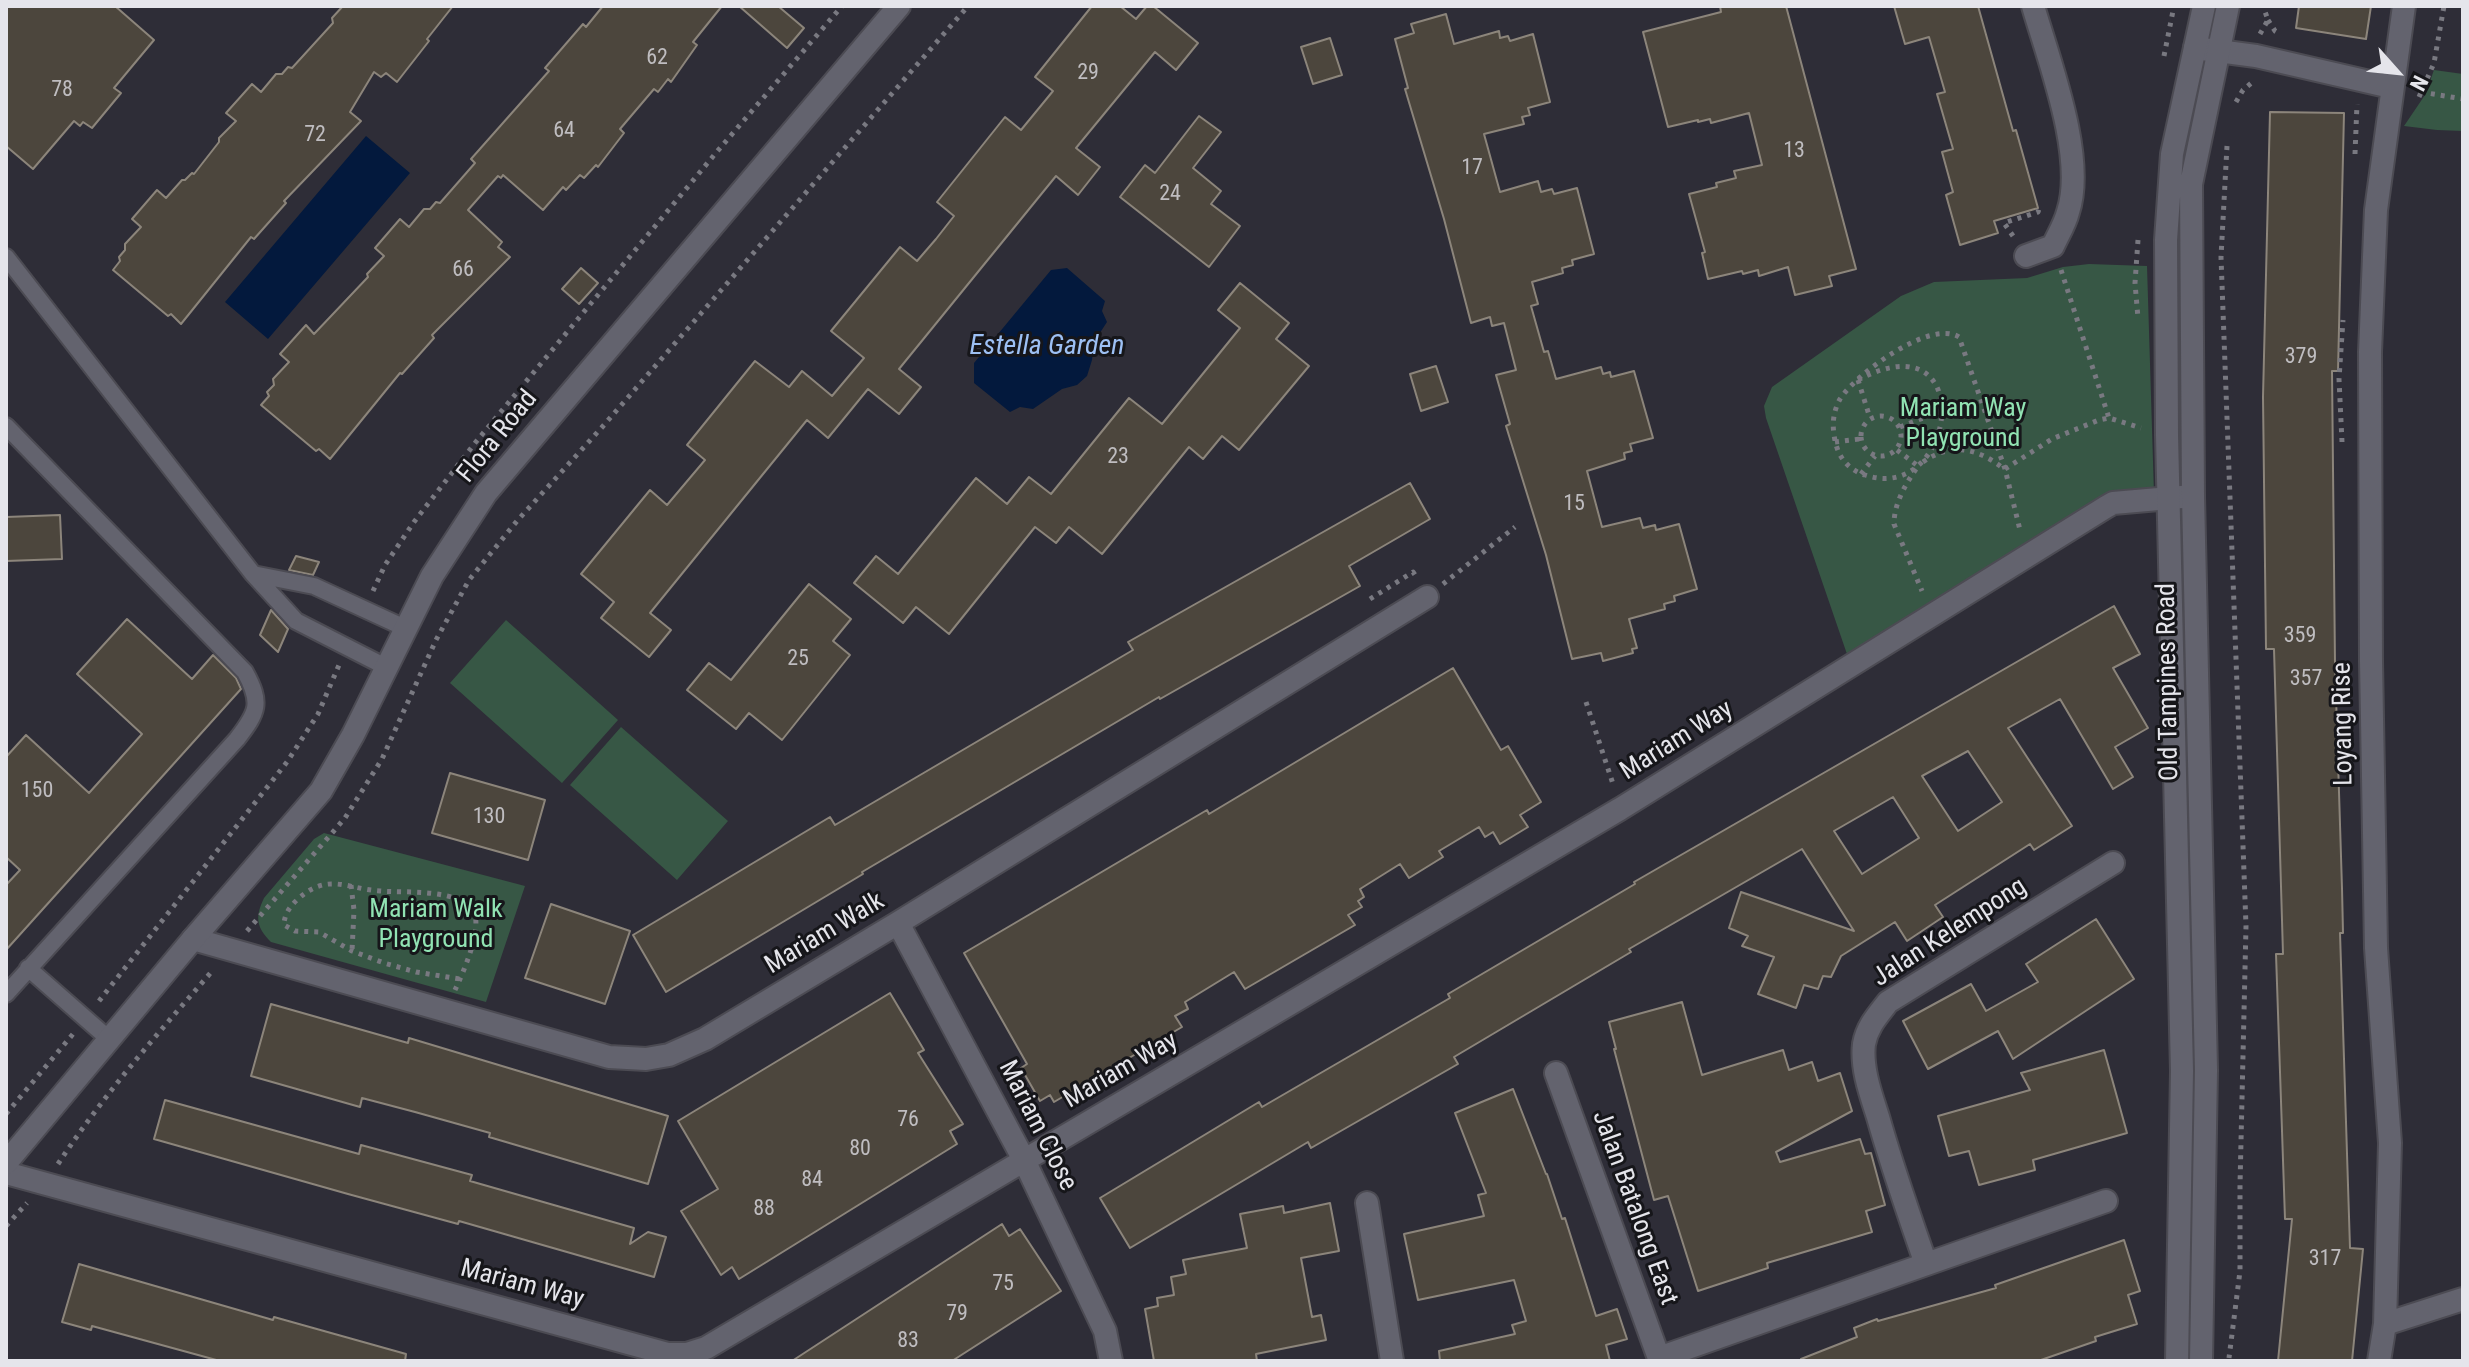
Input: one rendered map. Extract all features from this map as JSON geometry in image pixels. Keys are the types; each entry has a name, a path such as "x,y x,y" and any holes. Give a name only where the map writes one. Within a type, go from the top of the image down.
{"street":[{"name":"Flora Road","path":"193,939 321,791 353,735 432,576 486,493 899,6"},
{"path":"2026,256 2053,246 2069,211 2072,173 2070,137 2033,6"},
{"name":"Old Tampines Road","path":"2177,1361 2182,1071 2167,435 2168,193 2172,154 2204,6"},
{"name":"Old Tampines Road","path":"2201,1361 2206,1070 2193,496 2191,184 2228,6"},
{"name":"Loyang Rise","path":"2379,1361 2385,1324 2390,1143 2376,948 2370,352 2376,210 2404,6"},
{"path":"2195,48 2256,56 2391,87"},
{"name":"Mariam Way","path":"6,1173 668,1354 687,1354 706,1348 1620,809 2113,503 2193,496"},
{"name":"Mariam Walk","path":"193,939 609,1057 646,1059 669,1055 705,1039 898,923 1427,597"},
{"name":"Jalan Kelempong","path":"1926,1264 1894,1174 1873,1102 1864,1046 1869,1026 1888,1002 2113,863"},
{"name":"Mariam Close","path":"898,923 1024,1160 1105,1331 1111,1361"},
{"path":"6,1163 193,939"},
{"name":"Jalan Batalong East","path":"1556,1073 1660,1359"},
{"path":"1660,1359 2106,1201"},
{"path":"1367,1203 1392,1361"},
{"path":"2385,1324 2463,1299"}],"lane":[{"path":"6,257 253,574 296,621 386,667"},
{"path":"6,426 245,672 255,690 256,709 237,739 6,994"},
{"path":"253,574 314,586 405,628"},
{"path":"28,968 110,1040"}],"path":[{"path":"365,610 392,554 475,443 842,6"},
{"path":"436,640 469,580 517,521 968,6"},
{"path":"2231,114 2243,90 2255,82 2260,32 2268,20 2263,6"},
{"path":"2416,107 2434,63 2444,6"},
{"path":"2391,87 2463,99"},
{"path":"2227,139 2221,257 2246,926 2240,1271 2229,1361"},
{"path":"2026,256 2004,223 2038,212 2043,200"},
{"path":"2053,246 2109,418"},
{"path":"2005,469 1981,453 1951,448 1933,454 1902,477 1881,480 1861,474 1847,466 1835,442 1835,410 1841,397 1858,380 1893,354 1921,338 1948,333 1959,337 2005,469 2020,531"},
{"path":"1858,380 1892,367 1920,371 1937,384 1944,410 1942,426 1900,497 1894,514 1894,524 1922,591"},
{"path":"1858,380 1870,418"},
{"path":"1900,427 1944,410"},
{"path":"1881,415 1893,418 1900,427 1902,439 1897,450 1887,456 1875,456 1866,450 1860,439 1862,427 1870,418 1881,415"},
{"path":"2005,469 2052,439 2109,418 2167,435"},
{"path":"1835,442 1860,439"},
{"path":"1897,450 1918,466"},
{"path":"1861,474 1875,456"},
{"path":"1359,606 1413,572 1427,597 1515,527"},
{"path":"6,1114 86,1018 287,762 318,714 347,647"},
{"path":"1586,702 1620,809"},
{"path":"335,883 372,891 444,895 465,902 472,908 475,934 460,979 401,968 352,951 319,932 286,928 287,912 294,902 314,888 335,883"},
{"path":"351,885 354,910 352,951"},
{"path":"242,936 258,940"},
{"path":"440,986 455,990"},
{"path":"57,1164 71,1169"}],"green space":[{"path":"2434,70 2463,74 2463,131 2404,126 2425,95"},
{"name":"Mariam Way Playground","path":"2089,264 2147,266 2154,494 2110,499 1849,660 1766,418 1764,406 1772,387 1901,296 1934,282 2027,278 2063,267"},
{"path":"506,620 618,720 562,783 450,683"},
{"path":"621,727 728,821 677,880 570,785"},
{"name":"Mariam Walk Playground","path":"324,833 525,886 486,1002 271,942 258,922 264,898 314,839"}],"water":[{"path":"366,136 410,173 268,339 225,302"},
{"name":"Estella Garden","path":"1067,268 1105,301 1102,311 1107,322 1094,342 1087,376 1077,385 1062,389 1033,409 1020,407 1010,412 974,383 974,363 1051,270"}],"building":[{"path":"6,6 115,6 154,40 114,88 121,93 92,128 83,122 80,126 74,121 33,169 6,146"},
{"path":"343,6 453,6 397,82 386,73 381,77 374,72 350,112 361,121 284,201 286,203 254,239 251,237 181,324 113,270 120,261 125,244 141,227 132,219 157,190 166,198 182,180 194,174 219,138 236,121 226,113 252,84 261,92 276,74 292,68 333,23 332,18"},
{"path":"603,6 722,6 693,42 697,45 671,82 668,79 658,92 654,89 620,129 624,133 598,167 596,165 584,178 580,175 566,190 563,187 543,210 503,175 501,178 498,176 468,210 502,242 498,247 510,257 432,335 434,338 400,373 330,459 319,449 316,451 261,405 269,396 267,392 274,385 273,379 289,362 280,354 306,325 314,334 368,277 367,274 384,256 375,248 400,219 409,227 424,209 440,203 475,163 471,159 549,71 545,68"},
{"path":"739,6 778,6 804,28 787,48"},
{"path":"1092,6 1120,6 1136,19 1147,6 1153,6 1198,43 1176,70 1155,52 1076,148 1100,167 1078,195 1056,176 899,369 921,387 899,414 868,389 828,438 807,420 650,613 671,630 649,657 601,618 614,602 581,574 650,490 667,505 705,460 687,445 755,361 789,387 802,371 832,396 864,358 831,331 900,247 917,261 936,239 954,216 937,202 1005,117 1021,130 1053,91 1035,77"},
{"path":"1720,6 1786,6 1856,269 1829,276 1832,286 1795,295 1788,267 1759,276 1758,270 1708,279 1702,253 1705,252 1689,194 1736,178 1734,171 1762,165 1749,113 1711,123 1710,119 1698,120 1668,127 1643,32 1721,12"},
{"path":"1894,6 1978,6 2038,208 1994,221 1998,233 1960,245 1946,195 1953,192 1942,152 1953,149 1937,94 1945,92 1929,37 1905,44"},
{"path":"2299,6 2371,6 2366,39 2296,28"},
{"path":"1446,14 1454,44 1499,31 1500,38 1508,36 1510,41 1533,34 1550,102 1528,108 1530,115 1522,117 1524,124 1484,134 1500,192 1538,181 1541,192 1552,189 1554,194 1577,188 1594,254 1572,260 1573,265 1562,268 1563,273 1532,282 1538,304 1531,306 1544,352 1548,351 1556,379 1601,367 1603,374 1610,372 1611,377 1634,371 1653,438 1630,444 1632,451 1624,453 1625,459 1587,471 1602,527 1640,518 1643,528 1655,525 1656,530 1679,524 1697,589 1674,596 1675,601 1664,604 1665,609 1629,619 1637,648 1632,649 1633,653 1603,661 1601,653 1572,659 1546,555 1506,426 1510,424 1496,375 1516,370 1504,323 1492,326 1490,317 1471,323 1405,89 1408,88 1395,39 1414,33 1411,24"},
{"path":"1330,38 1342,75 1313,84 1301,47"},
{"path":"2270,112 2344,113 2338,371 2332,371 2335,664 2343,933 2340,933 2350,1248 2363,1249 2352,1361 2278,1361 2292,1219 2285,1219 2276,954 2283,954 2274,649 2266,649 2263,397"},
{"path":"1199,116 1221,132 1193,168 1221,191 1211,204 1240,226 1209,267 1120,197 1145,165 1155,173"},
{"path":"581,268 598,283 579,304 562,289"},
{"path":"1240,283 1289,323 1276,339 1309,366 1239,450 1222,436 1203,459 1189,447 1102,554 1069,527 1056,543 1035,527 949,634 916,607 903,623 854,583 876,556 898,574 976,478 1007,504 1029,477 1051,494 1129,398 1162,424 1240,328 1218,310"},
{"path":"1436,366 1448,402 1421,411 1410,374"},
{"path":"1410,483 1430,519 1349,566 1360,586 1159,697 666,992 633,935 830,817 835,825 1133,650 1128,642"},
{"path":"60,515 62,559 6,561 6,517"},
{"path":"296,556 319,562 313,575 289,570"},
{"path":"809,584 851,619 833,641 850,655 782,740 749,713 736,729 687,690 709,663 731,680"},
{"path":"2114,606 2140,654 2113,668 2148,728 2115,747 2133,777 2113,789 2060,699 2008,728 2072,826 2034,850 2030,844 1935,905 1943,917 1907,941 1895,922 1841,956 1831,977 1823,976 1818,989 1804,985 1796,1008 1758,994 1774,957 1742,946 1748,936 1729,928 1741,892 1854,931 1802,849 1629,949 1631,952 1454,1057 1458,1064 1311,1148 1308,1142 1130,1248 1100,1198 1259,1102 1262,1107 1450,998 1448,994 1634,882","holes":["1968,751 2002,802 1958,831 1922,776","1893,797 1919,838 1862,874 1834,831"]},
{"path":"271,610 288,629 278,652 260,635"},
{"path":"127,619 192,679 213,655 236,678 241,689 6,950 6,885 20,870 6,857 6,757 26,735 89,793 142,734 77,674"},
{"path":"1453,668 1501,750 1508,746 1541,802 1520,815 1528,827 1500,844 1493,832 1485,837 1479,827 1439,851 1443,857 1409,878 1400,864 1360,889 1364,897 1358,901 1362,907 1348,915 1355,925 1245,989 1234,972 1185,1002 1188,1009 1175,1016 1182,1027 1054,1102 1050,1095 1040,1101 1021,1068 1027,1064 964,953 1207,810 1209,814"},
{"path":"450,773 545,800 528,860 432,833"},
{"path":"551,904 630,931 605,1004 525,978"},
{"path":"2096,919 2134,979 2013,1059 1998,1031 1928,1069 1903,1021 1971,984 1986,1011 2038,982 2026,964"},
{"path":"890,993 924,1050 918,1053 963,1124 950,1131 957,1144 739,1279 732,1267 721,1275 681,1211 718,1189 678,1121"},
{"path":"1682,1002 1702,1075 1783,1050 1789,1070 1812,1062 1818,1081 1840,1073 1852,1111 1776,1152 1780,1162 1860,1139 1865,1154 1871,1153 1885,1205 1866,1211 1872,1232 1767,1263 1768,1268 1698,1291 1668,1196 1654,1200 1609,1022"},
{"path":"271,1004 408,1043 409,1038 668,1116 648,1184 415,1112 362,1098 360,1107 251,1076"},
{"path":"2104,1050 2127,1133 2033,1160 2035,1170 1979,1185 1969,1151 1949,1156 1938,1116 2030,1090 2021,1073"},
{"path":"1513,1089 1562,1219 1565,1218 1596,1316 1617,1309 1627,1339 1606,1345 1610,1361 1440,1361 1439,1351 1515,1334 1512,1325 1526,1321 1514,1280 1418,1300 1404,1234 1484,1216 1478,1195 1486,1193 1455,1113"},
{"path":"165,1100 359,1154 361,1145 472,1175 470,1181 634,1228 630,1244 648,1232 666,1237 654,1277 154,1139"},
{"path":"1330,1203 1339,1251 1301,1258 1312,1317 1321,1315 1326,1340 1256,1354 1257,1361 1154,1361 1145,1309 1158,1306 1157,1298 1174,1295 1171,1277 1186,1274 1183,1260 1247,1248 1240,1214 1283,1206 1284,1213"},
{"path":"1002,1224 1009,1236 1020,1229 1061,1291 952,1361 792,1361"},
{"path":"2124,1240 2140,1291 2128,1295 2137,1324 2095,1337 2096,1341 2038,1361 1801,1361 1857,1337 1854,1328 1877,1319 1996,1288 1995,1285"},
{"path":"79,1264 273,1320 274,1317 406,1354 405,1361 220,1361 92,1326 91,1330 62,1322"}]}
